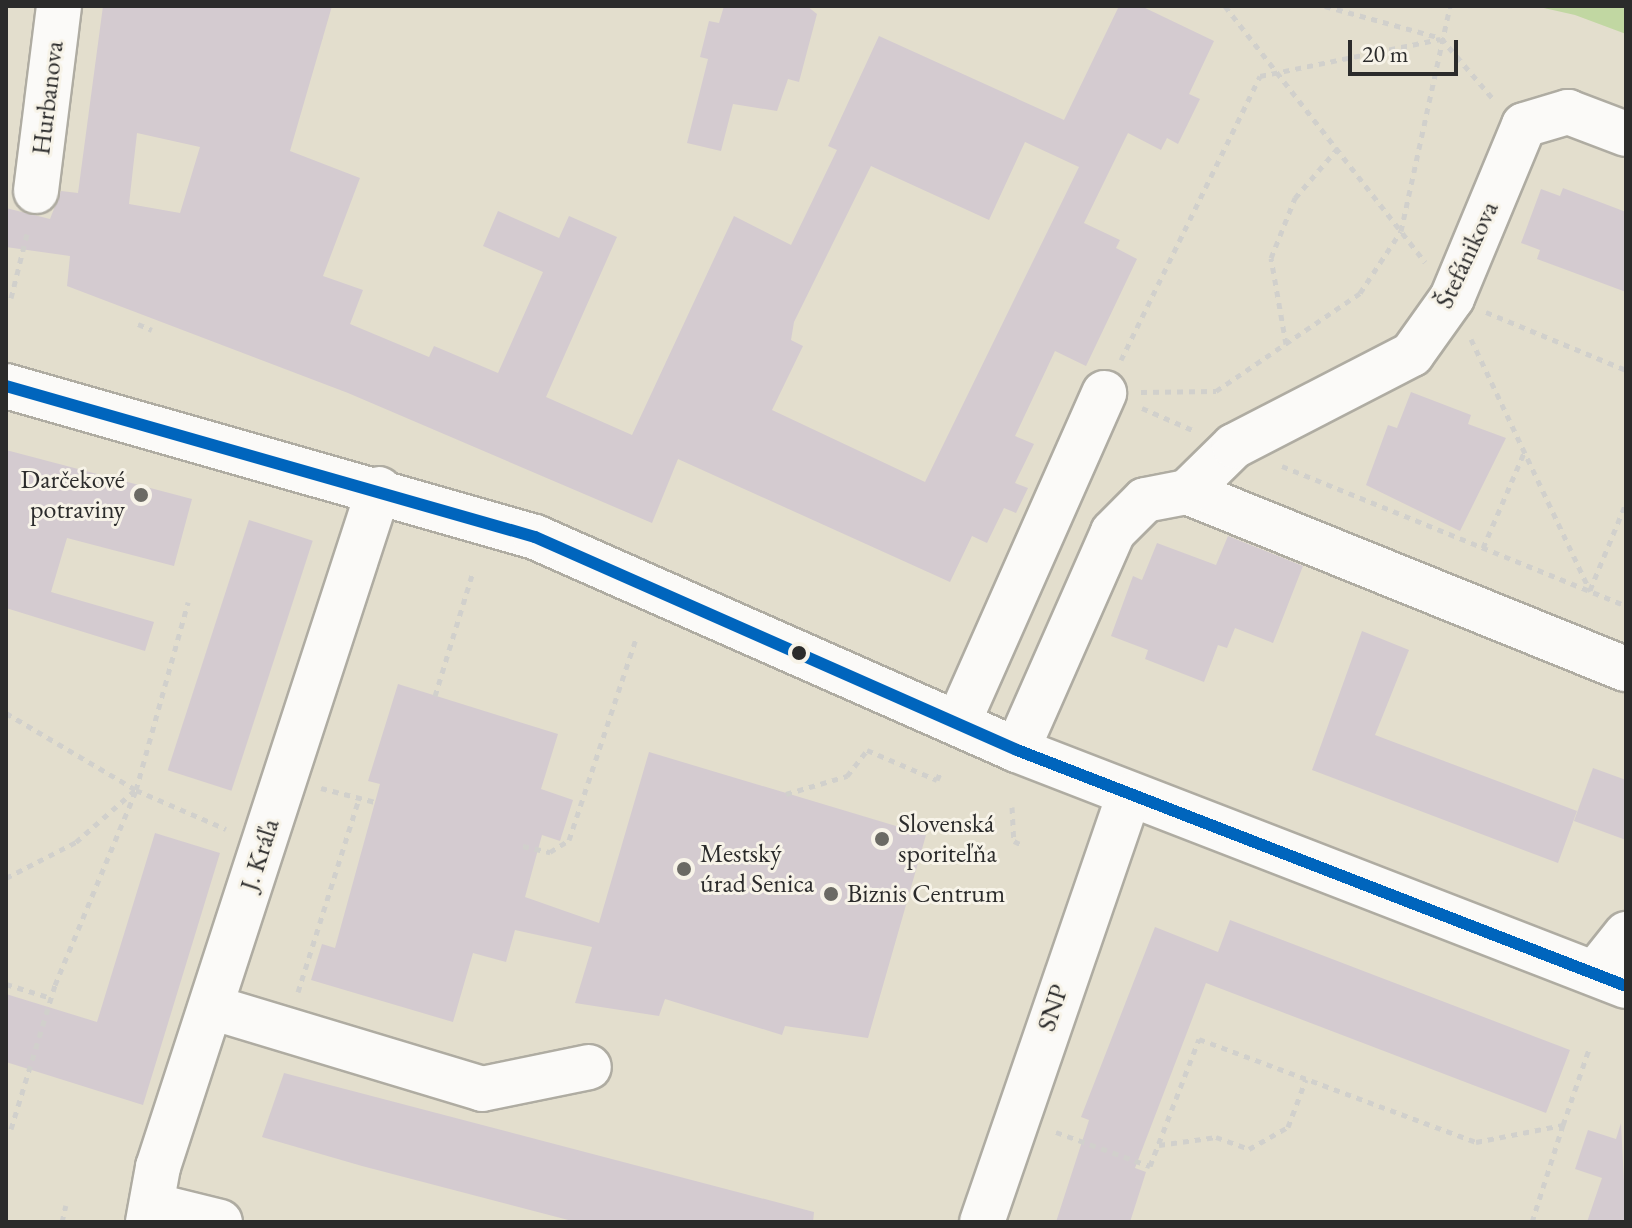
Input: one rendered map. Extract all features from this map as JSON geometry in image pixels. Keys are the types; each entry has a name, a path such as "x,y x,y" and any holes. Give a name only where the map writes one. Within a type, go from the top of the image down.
{"street":[{"name":"Hurbanova","path":"32,211 59,6"},
{"path":"1524,125 1568,112 1626,134"},
{"name":"Štefánikova","path":"1187,492 1234,446 1412,354 1452,298 1524,125"},
{"path":"6,386 379,489 587,557 1017,750 1129,796 1611,980 1626,934"},
{"path":"958,723 1104,393"},
{"name":"J. Kráľa","path":"150,1213 211,1007 379,489"},
{"path":"1017,750 1113,532 1145,500 1187,492 1626,669"},
{"name":"SNP","path":"982,1222 1129,796"},
{"path":"211,1007 482,1089 589,1067"},
{"path":"150,1213 220,1222"}],"path":[{"path":"1225,6 1268,69 1338,148 1452,298 1590,591"},
{"path":"1325,6 1441,38 1507,119 1524,125"},
{"path":"1104,393 1216,391 1360,293 1401,231 1450,6"},
{"path":"1268,69 1441,38"},
{"path":"1104,393 1268,69"},
{"path":"1286,344 1271,258 1295,198 1338,148"},
{"path":"11,298 32,211"},
{"path":"1452,298 1626,370"},
{"path":"138,324 152,330"},
{"path":"1104,393 1626,606"},
{"path":"1483,548 1525,452"},
{"path":"1590,591 1626,503"},
{"path":"435,696 473,572"},
{"path":"11,1129 51,998 136,790 188,602"},
{"path":"523,846 550,852 569,840 637,636"},
{"path":"6,713 136,790 264,845"},
{"path":"786,794 847,776 867,750 937,780 941,771"},
{"path":"285,777 375,802"},
{"path":"6,878 76,842 136,790"},
{"path":"286,1030 359,798"},
{"path":"1012,807 1014,841 1022,845"},
{"path":"6,984 51,998"},
{"path":"1017,1119 1150,1166 1199,1039 1476,1142 1563,1125"},
{"path":"1532,1222 1590,1046"},
{"path":"1158,1146 1216,1137 1249,1149 1288,1127 1306,1079"},
{"path":"62,1222 66,1205"}],"green space":[{"path":"1535,6 1626,6 1626,34 1575,15"}],"building":[{"path":"103,6 332,6 290,151 360,178 323,276 363,290 350,324 429,357 434,346 498,373 543,272 483,246 498,211 559,238 569,216 617,237 546,397 632,435 734,216 791,245 837,150 828,146 879,36 1064,120 1119,6 1141,6 1214,41 1189,94 1200,99 1178,144 1167,138 1161,150 1128,133 1084,223 1120,240 1116,248 1137,259 1086,366 1055,351 1015,436 1034,444 1015,483 1028,488 1016,513 1004,508 987,543 972,536 950,582 678,459 652,523 348,393 67,286 70,256 6,247 6,208 50,219 61,191 78,193","holes":["137,133 200,147 180,213 129,204","1025,142 1079,167 925,482 772,410 803,346 791,340 794,322 871,166 989,220"]},
{"path":"724,6 807,6 817,14 799,82 788,79 777,111 733,104 721,151 687,143 708,59 700,57 709,21 719,23"},
{"path":"1563,188 1626,212 1626,292 1537,259 1540,250 1521,243 1541,189 1560,196"},
{"path":"1411,392 1471,415 1468,424 1506,438 1460,531 1366,485 1388,425 1397,428"},
{"path":"6,450 192,499 174,566 67,538 51,592 154,622 145,651 6,608"},
{"path":"249,520 313,541 231,791 168,770"},
{"path":"1228,536 1303,566 1273,643 1235,628 1227,648 1218,645 1204,682 1145,659 1148,650 1111,636 1133,576 1142,580 1157,543 1216,565"},
{"path":"1362,631 1409,650 1375,735 1577,811 1558,863 1312,770"},
{"path":"398,684 558,734 541,789 573,800 560,841 542,835 525,897 599,923 649,752 926,835 868,1038 785,1026 782,1035 665,999 659,1016 575,1003 592,947 515,930 506,962 473,953 453,1022 311,980 322,944 335,948 380,784 368,781"},
{"path":"1593,768 1626,780 1626,840 1574,821"},
{"path":"155,833 220,853 143,1105 6,1062 6,994 97,1022"},
{"path":"1230,920 1570,1050 1546,1113 1206,983 1135,1168 1146,1172 1130,1222 1056,1222 1089,1120 1081,1117 1155,927 1218,952"},
{"path":"284,1073 814,1212 813,1222 576,1222 362,1166 262,1137"},
{"path":"1621,1123 1626,1222 1587,1222 1602,1178 1575,1169 1588,1130 1616,1139"}],"transit line":[{"path":"6,386 535,537 1017,750 1626,986"}],"place":[{"name":"Darčekové potraviny","path":"141,495"},
{"name":"Slovenská sporiteľňa","path":"882,839"},
{"name":"Mestský úrad Senica","path":"684,869"},
{"name":"Biznis Centrum","path":"831,894"}]}
